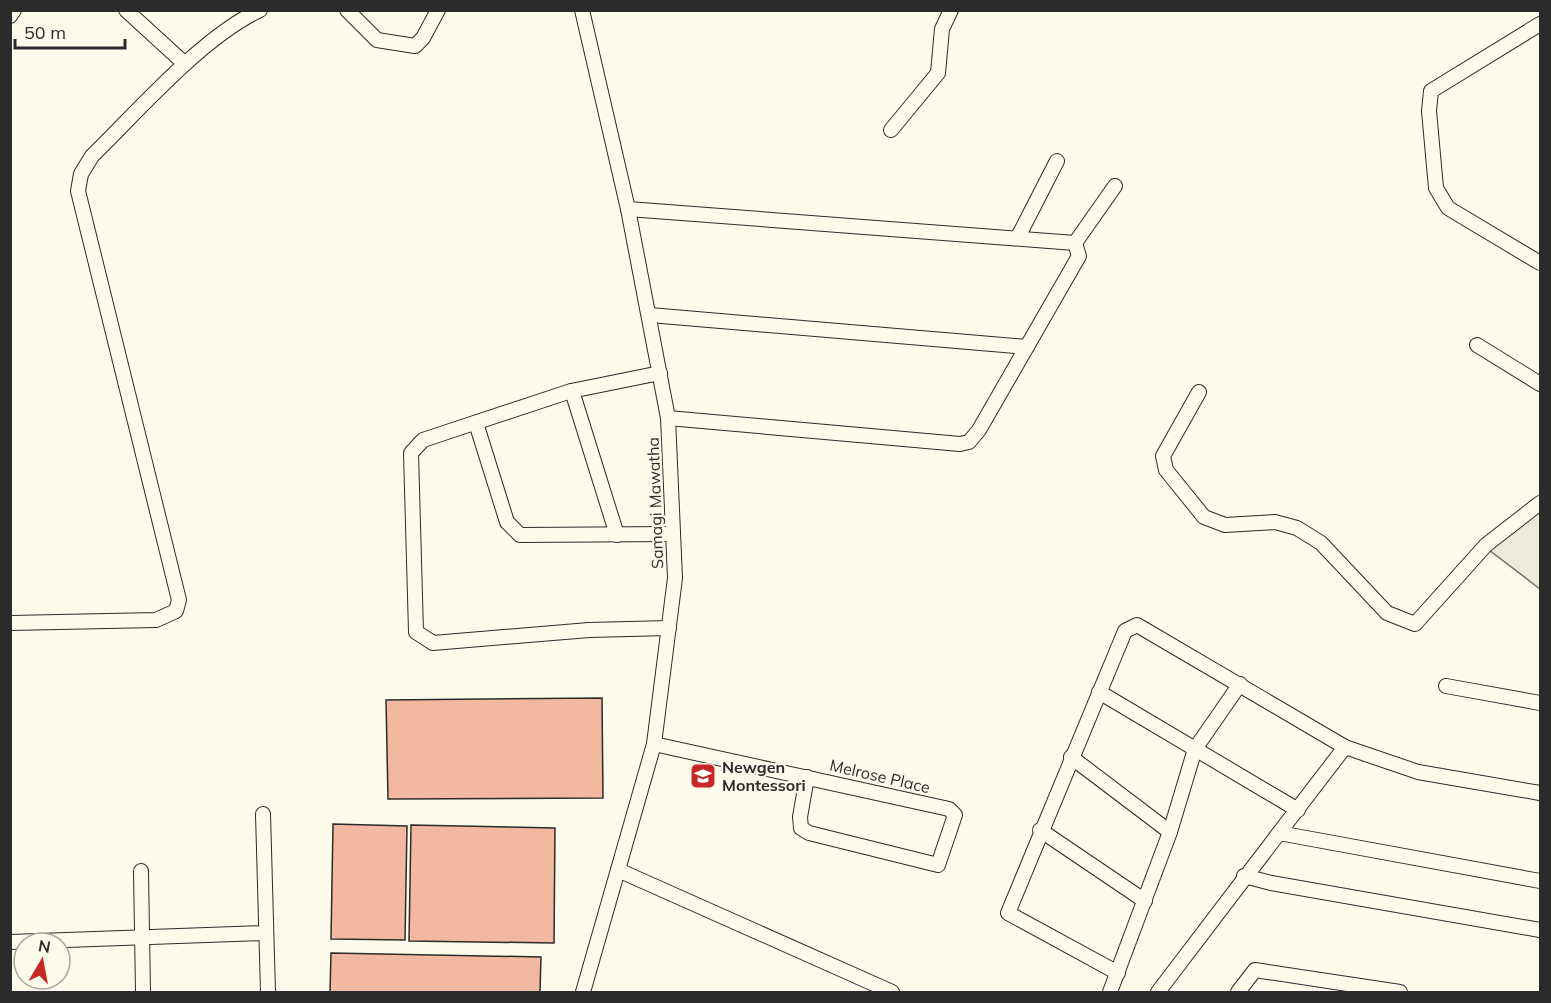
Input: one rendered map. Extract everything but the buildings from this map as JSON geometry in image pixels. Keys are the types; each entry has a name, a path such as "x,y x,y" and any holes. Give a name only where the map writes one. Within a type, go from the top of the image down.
{"street":[{"path":"10,16 14,10"},
{"path":"126,10 185,64"},
{"path":"10,623 156,620 176,611 179,600 78,191 81,174 92,156 185,64 245,17 260,10"},
{"path":"347,10 377,40 415,46 423,38 438,10"},
{"name":"Samagi Mawatha","path":"582,10 628,209 668,418 675,578 654,744 583,993"},
{"path":"891,130 938,74 942,29 951,10"},
{"path":"1540,24 1431,91 1429,111 1436,188 1448,208 1540,263"},
{"path":"1018,237 1057,161"},
{"path":"1075,243 1115,186"},
{"path":"628,209 1075,243"},
{"path":"668,418 960,444 969,441 979,430 1079,256 1075,243"},
{"path":"650,315 1027,347"},
{"path":"1477,345 1540,384"},
{"path":"660,373 572,391 423,440 411,453 416,632 433,643 590,630 669,628"},
{"path":"572,391 617,535"},
{"path":"1199,392 1163,456 1166,470 1204,517 1225,525 1275,522 1297,528 1321,543 1387,613 1415,624 1486,545 1540,502"},
{"path":"476,423 507,522 520,535 673,534"},
{"path":"1118,973 1008,913 1040,830 1125,631 1137,625 1345,747 1418,772 1540,793"},
{"path":"1110,993 1170,832 1195,749 1240,684"},
{"path":"1446,686 1540,703"},
{"path":"1099,692 1298,810"},
{"name":"Melrose Place","path":"654,744 807,777 949,809 955,815 938,865 809,833 801,828 800,818 807,777"},
{"path":"1158,993 1244,876 1298,810 1345,747"},
{"path":"1071,758 1170,832"},
{"path":"263,814 268,993"},
{"path":"1040,830 1145,901"},
{"path":"1279,833 1540,881"},
{"path":"618,870 892,993"},
{"path":"141,871 143,993"},
{"path":"1244,876 1271,884 1540,930"},
{"path":"10,942 266,933"},
{"path":"1238,993 1255,970 1400,993"}],"shaded area":[{"path":"1540,508 1540,589 1489,550"}],"place":[{"name":"Newgen Montessori","path":"703,776"}]}
